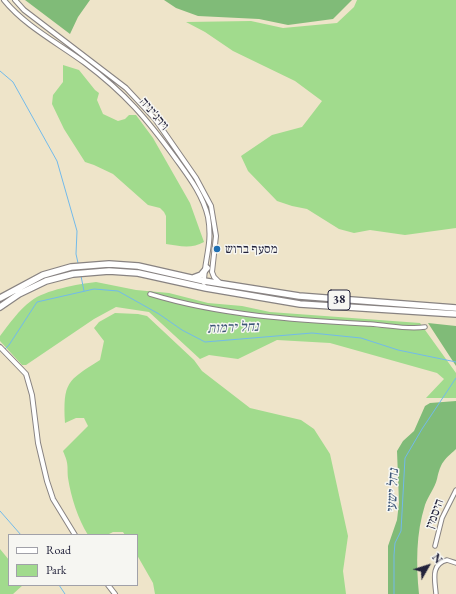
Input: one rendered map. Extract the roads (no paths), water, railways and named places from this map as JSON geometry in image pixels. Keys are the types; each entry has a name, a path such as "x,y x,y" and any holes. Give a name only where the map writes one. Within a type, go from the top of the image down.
{"highway":[{"name":"38","path":"0,298 44,275 89,265 138,266 204,281 299,296 456,308"},
{"path":"192,278 201,275 207,268"},
{"name":"38","path":"0,307 19,294 46,281 90,272 138,273 206,288 300,304 456,314"}],"street":[{"name":"וירג'יניה","path":"4,0 22,18 85,63 122,93 151,123 192,181 207,216 210,240 204,281 206,288"},
{"name":"וירג'יניה","path":"15,0 24,10 126,88 155,119 196,178 211,206 216,236 212,272 214,277 222,284"},
{"path":"150,294 202,307 289,320 396,326 417,329 425,327"},
{"path":"0,347 26,374 32,395 40,454 47,481 53,499 74,534"},
{"name":"היסמין","path":"435,546 442,518 456,490"},
{"path":"436,594 434,579 437,567 447,560 456,563"}],"waterway":[{"path":"0,71 13,82 57,161 77,231 76,254 78,263"},
{"path":"81,276 84,291"},
{"name":"נחל ירמות","path":"5,349 37,302 94,289 118,291 159,314 182,330 205,342 312,333 361,338 398,350 456,362"},
{"name":"נחל ישעי","path":"394,594 394,555 395,543 401,531 405,458 422,429 456,378"},
{"path":"0,511 20,534"},
{"path":"60,586 65,594"}],"place":[{"name":"מסעף ברוש","path":"217,249"}]}
